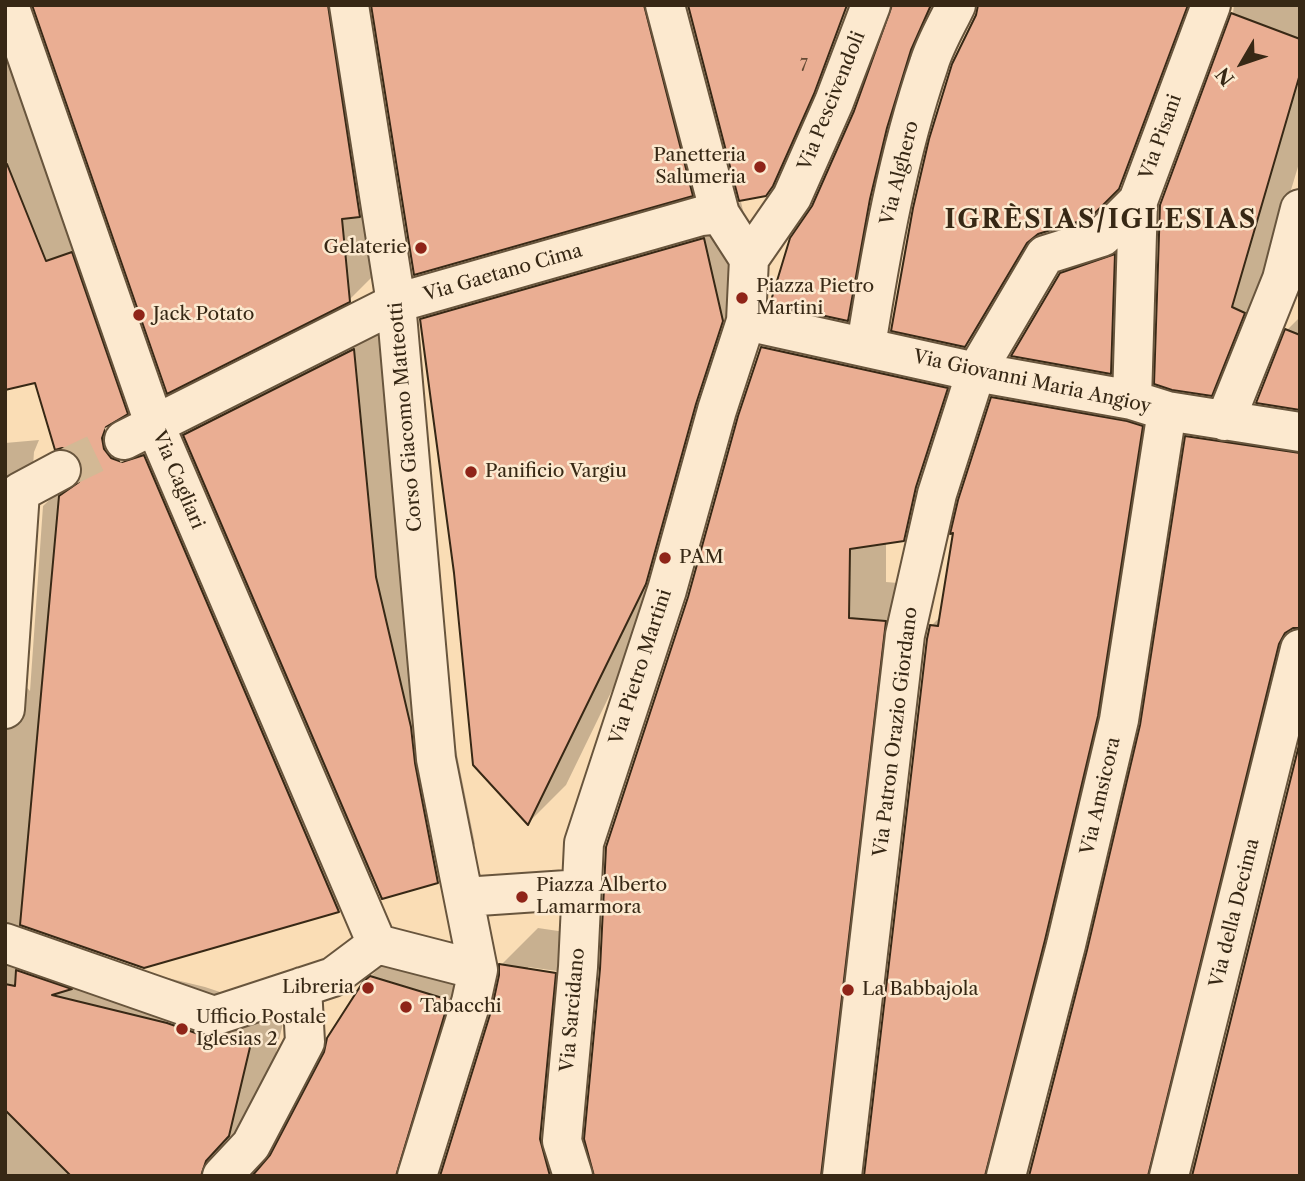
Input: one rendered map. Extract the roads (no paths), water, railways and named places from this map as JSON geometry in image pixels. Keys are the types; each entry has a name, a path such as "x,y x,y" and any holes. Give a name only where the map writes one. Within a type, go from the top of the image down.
{"street":[{"name":"Via Cagliari","path":"9,5 139,432 377,944"},
{"name":"Corso Giacomo Matteotti","path":"349,5 397,303 436,759 464,897"},
{"path":"665,5 713,210 749,259 756,323"},
{"name":"Via Pescivendoli","path":"749,259 792,197 834,102 871,5"},
{"name":"Via Alghero","path":"866,346 879,263 912,121 929,61 956,5"},
{"name":"Via Pisani","path":"1150,405 1138,201 1211,5"},
{"name":"Via Patron Orazio Giordano","path":"842,1176 905,635 937,494 976,372 1045,255 1102,237 1138,201"},
{"path":"1225,421 1282,279 1300,209"},
{"name":"Via Gaetano Cima","path":"139,432 397,303 713,210"},
{"name":"Via Giovanni Maria Angioy","path":"756,323 976,372 1225,421 1300,432"},
{"name":"Via Pietro Martini","path":"584,843 667,590 717,410 756,323"},
{"name":"Via Amsicora","path":"1006,1176 1066,945 1119,720 1150,405"},
{"path":"5,709 20,492 61,470"},
{"name":"Via della Decima","path":"1168,1176 1300,649"},
{"name":"Via Sarcidano","path":"573,1176 562,1141 578,967 584,843"},
{"path":"417,1176 471,1002 478,970 464,897 582,889"},
{"path":"5,943 214,1016 333,977 377,944 478,970"},
{"path":"222,1176 251,1145 305,1042 302,987"}],"tunnel":[{"path":"61,470 124,440"}],"place":[{"name":"Panetteria Salumeria","path":"760,167"},
{"name":"Gelaterie","path":"421,248"},
{"name":"Piazza Pietro Martini","path":"742,298"},
{"name":"Jack Potato","path":"139,315"},
{"name":"Panificio Vargiu","path":"471,472"},
{"name":"PAM","path":"665,558"},
{"name":"Piazza Alberto Lamarmora","path":"522,897"},
{"name":"Libreria","path":"368,988"},
{"name":"La Babbajola","path":"848,990"},
{"name":"Tabacchi","path":"406,1007"},
{"name":"Ufficio Postale Iglesias 2","path":"182,1029"}],"district":[{"name":"IGRÈSIAS/IGLESIAS","path":"1101,220"}]}
